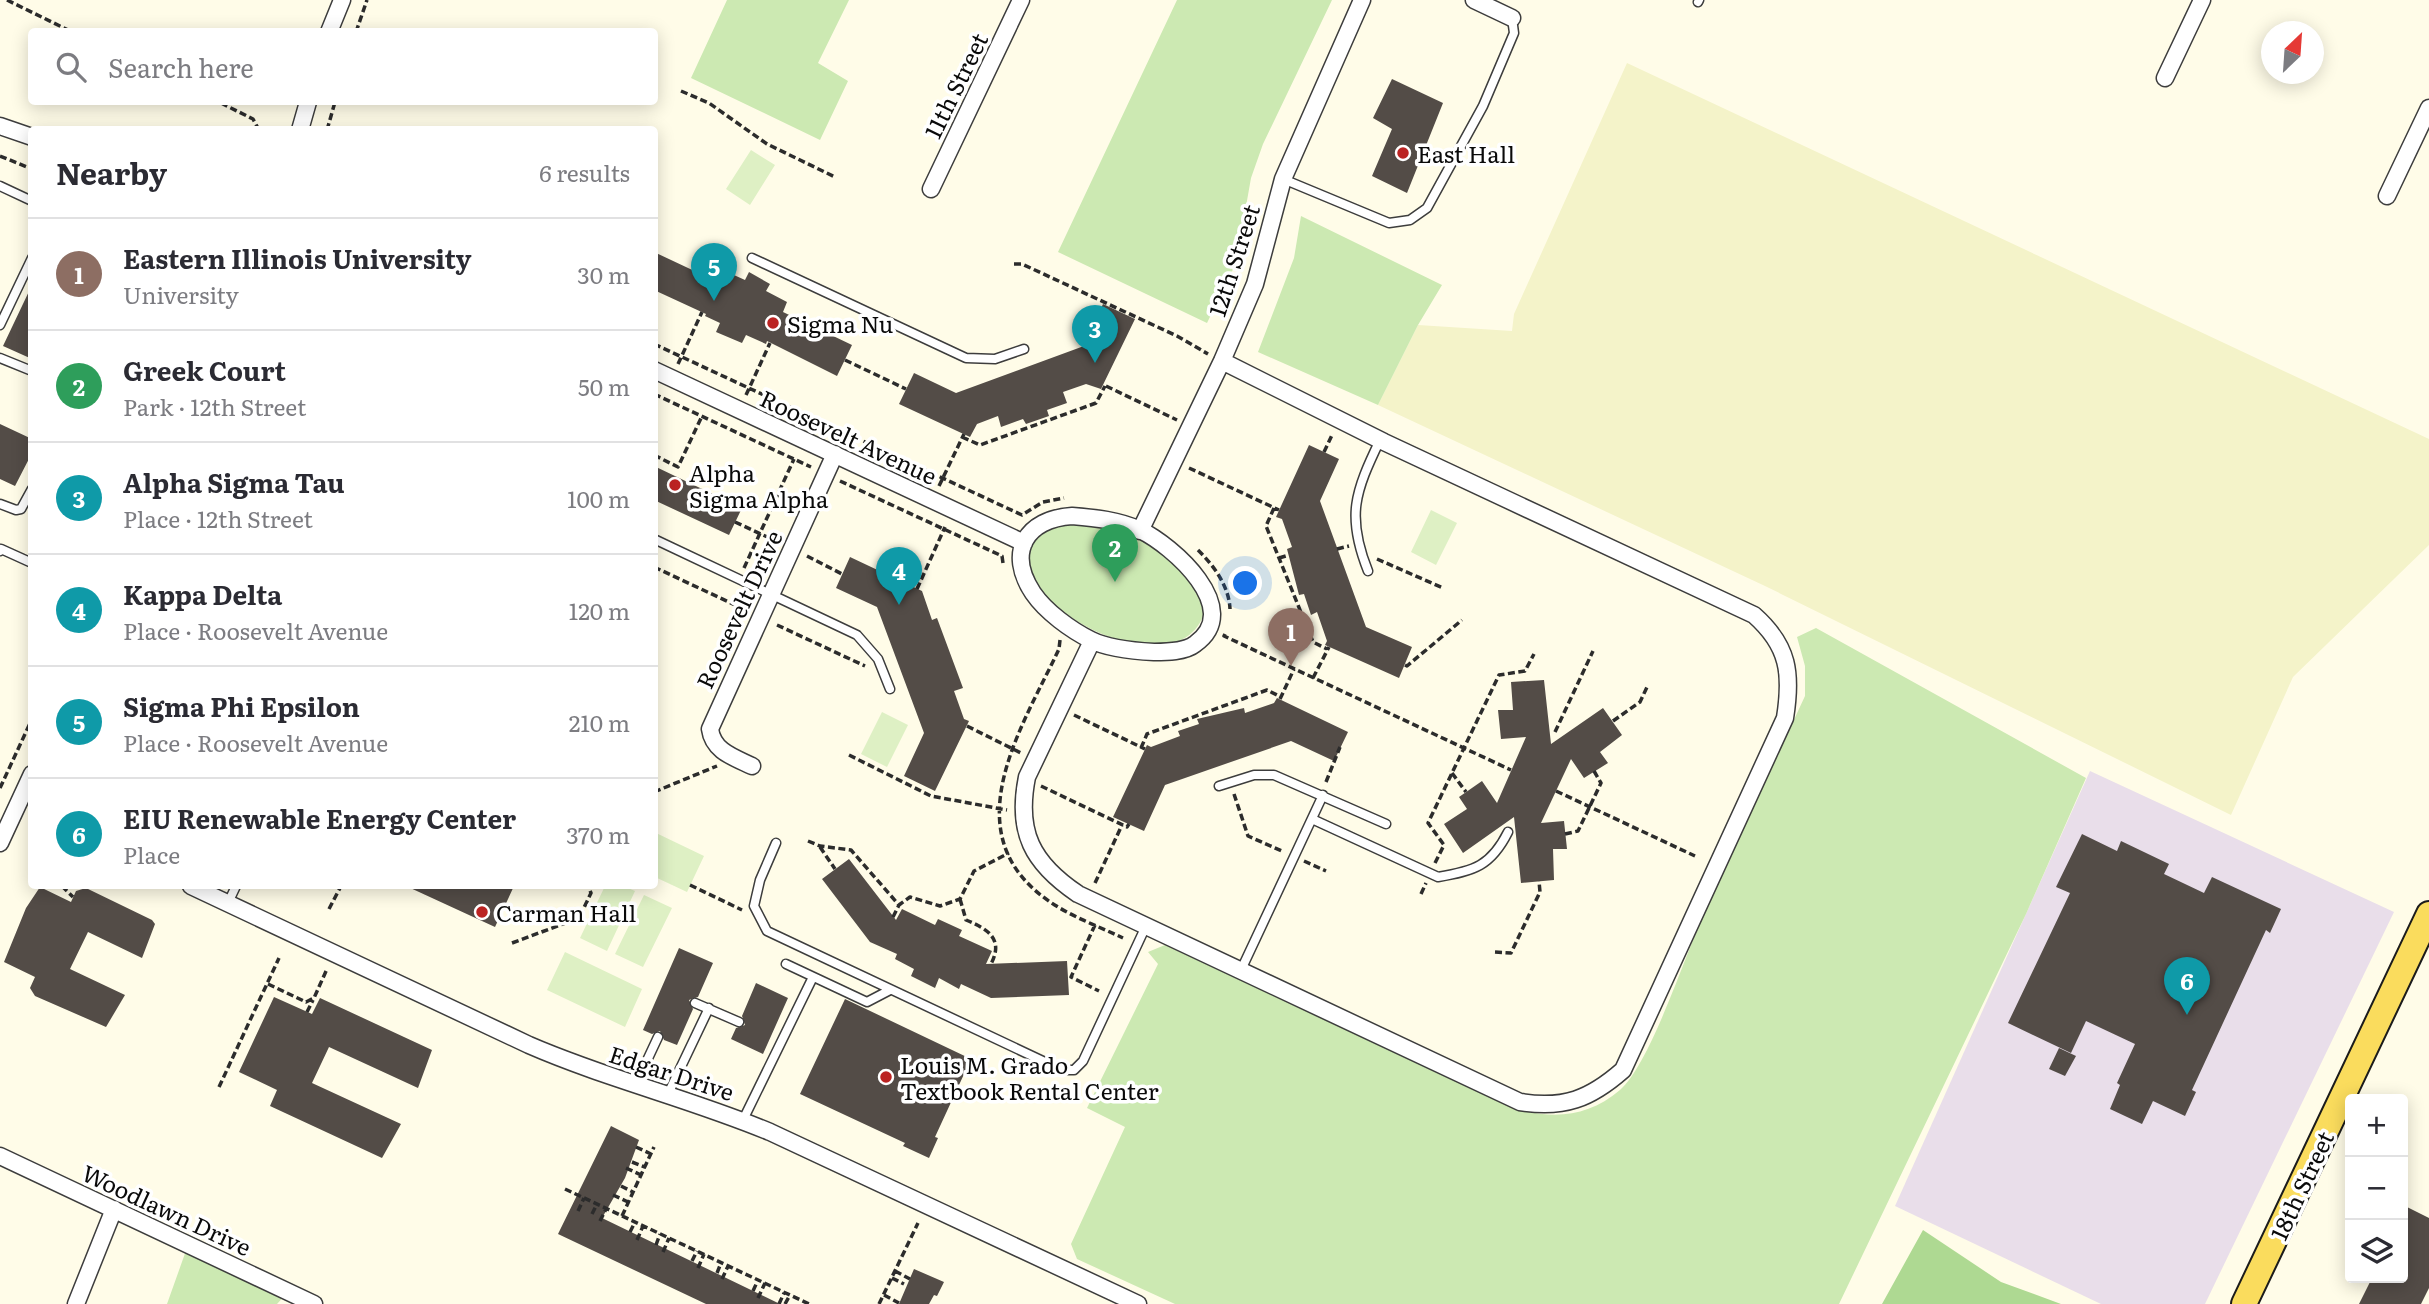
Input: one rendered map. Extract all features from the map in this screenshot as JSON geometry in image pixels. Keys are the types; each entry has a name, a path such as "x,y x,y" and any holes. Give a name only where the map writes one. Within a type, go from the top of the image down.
{"main road":[{"name":"18th Street","path":"2244,1304 2429,914"}],"street":[{"path":"331,28 342,0"},
{"name":"11th Street","path":"931,189 1021,0"},
{"name":"12th Street","path":"1140,531 1222,361 1255,284 1283,179 1362,0"},
{"path":"1474,0 1512,18"},
{"path":"2165,78 2203,0"},
{"path":"301,126 307,105"},
{"path":"2387,196 2429,108"},
{"path":"0,126 28,136"},
{"path":"1092,641 1027,777 1023,799 1028,844 1055,879 1078,894 1520,1102 1547,1106 1586,1096 1623,1070 1785,718 1789,668 1769,628 1754,615 1380,440 1222,361"},
{"name":"Roosevelt Avenue","path":"658,372 1024,544"},
{"name":"Roosevelt Drive","path":"752,766 715,745 710,729 835,454"},
{"path":"1056,517 1114,520 1140,531 1188,565 1200,580 1211,614 1207,629 1196,644 1164,652 1123,649 1092,641 1065,623 1034,594 1023,572 1024,544 1028,534 1039,524 1056,517"},
{"path":"0,843 25,807"},
{"name":"Edgar Drive","path":"198,889 528,1045 574,1064 743,1120 1138,1304"},
{"name":"Woodlawn Drive","path":"0,1156 314,1304"},
{"path":"76,1304 114,1209"}],"lane":[{"path":"1283,179 1389,223 1410,220 1427,208 1483,106 1514,33 1512,18"},
{"path":"0,186 28,199"},
{"path":"752,258 966,358 995,359 1024,349"},
{"path":"0,325 28,266"},
{"path":"0,358 28,370"},
{"path":"1366,568 1356,542 1353,517 1359,489 1380,440"},
{"path":"0,504 16,510 21,509 28,496"},
{"path":"658,541 857,635 878,659 890,689"},
{"path":"0,551 1,549 28,561"},
{"path":"1219,786 1254,775 1274,775 1386,824"},
{"path":"1241,970 1322,795"},
{"path":"1312,819 1438,877 1460,874 1483,865 1493,858 1508,832"},
{"path":"776,843 755,894 754,906 767,930 1062,1070 1074,1070 1083,1060 1146,926"},
{"path":"228,903 235,889"},
{"path":"786,964 867,1002 890,990"},
{"path":"743,1120 813,977"},
{"path":"695,1003 739,1022"},
{"path":"668,1094 709,1009"},
{"path":"636,1084 658,1037"}],"path":[{"path":"7,0 64,28"},
{"path":"357,28 367,0"},
{"path":"681,91 709,103 767,144 835,177"},
{"path":"225,105 253,119 257,126"},
{"path":"328,126 334,105"},
{"path":"0,156 28,167"},
{"path":"1014,264 1022,264 1094,297 1222,361"},
{"path":"678,365 702,312"},
{"path":"745,396 770,343"},
{"path":"658,346 1022,515 1043,502 1068,498"},
{"path":"845,360 906,389"},
{"path":"939,487 963,436 980,445 1096,403 1104,385 1178,421"},
{"path":"658,396 1002,556 1006,576"},
{"path":"658,457 678,467 706,406"},
{"path":"1324,452 1335,429"},
{"path":"728,602 794,459"},
{"path":"1187,467 1277,509 1266,526 1292,583 1313,642 1328,648 1313,678"},
{"path":"917,589 947,522"},
{"path":"1193,546 1216,570 1225,587 1230,618"},
{"path":"1279,558 1289,555"},
{"path":"1366,568 1379,558 1443,588"},
{"path":"1300,610 1309,607"},
{"path":"1405,665 1462,620"},
{"path":"1227,629 1224,636 1511,770"},
{"path":"1055,636 1061,641 1059,649 1004,770 999,808 1009,853 1035,891 1054,905 1123,938"},
{"path":"1555,732 1593,651"},
{"path":"1422,894 1444,845 1428,823 1500,675 1525,671 1534,653"},
{"path":"1070,713 1143,748 1147,734 1267,691 1280,698 1294,669"},
{"path":"1613,721 1640,702 1648,685"},
{"path":"1233,703 1236,710"},
{"path":"1182,722 1185,729"},
{"path":"967,726 1022,753"},
{"path":"0,788 28,728"},
{"path":"1322,795 1340,747"},
{"path":"849,755 931,796 1011,810"},
{"path":"658,790 735,758"},
{"path":"1565,834 1578,831 1601,783 1594,771"},
{"path":"1452,773 1466,792"},
{"path":"1230,782 1248,836 1326,871"},
{"path":"916,788 918,783"},
{"path":"1038,785 1122,825 1127,827 1129,824"},
{"path":"1556,791 1695,856"},
{"path":"1095,884 1122,825"},
{"path":"808,841 820,846 851,850 899,905"},
{"path":"820,846 835,869"},
{"path":"991,964 996,954 994,938 988,930 966,920 960,899 974,871 1009,853"},
{"path":"1494,952 1511,953 1540,892 1539,881"},
{"path":"690,885 759,918"},
{"path":"65,889 73,897"},
{"path":"329,909 339,889"},
{"path":"512,943 579,918 591,893 589,889"},
{"path":"893,917 899,905 909,897 940,906 960,899"},
{"path":"1095,925 1070,977 1099,991"},
{"path":"219,1087 279,958"},
{"path":"307,1012 328,967"},
{"path":"267,984 306,1002 314,998"},
{"path":"636,1147 651,1154"},
{"path":"622,1216 654,1147"},
{"path":"632,1161 645,1167"},
{"path":"626,1168 641,1175"},
{"path":"621,1186 633,1192"},
{"path":"565,1189 809,1304"},
{"path":"613,1195 628,1202"},
{"path":"578,1211 583,1198"},
{"path":"592,1214 597,1204"},
{"path":"600,1221 606,1209"},
{"path":"630,1232 635,1222"},
{"path":"887,1304 880,1303 918,1223"},
{"path":"637,1240 643,1226"},
{"path":"656,1244 660,1234"},
{"path":"663,1251 669,1238"},
{"path":"692,1261 697,1251"},
{"path":"698,1268 704,1254"},
{"path":"717,1273 721,1263"},
{"path":"722,1279 728,1266"},
{"path":"895,1271 910,1279"},
{"path":"892,1278 904,1284"},
{"path":"753,1291 758,1280"},
{"path":"758,1298 765,1283"},
{"path":"779,1304 784,1292"},
{"path":"785,1304 790,1295"},
{"path":"884,1295 899,1303"}],"shaded area":[{"path":"2090,771 2394,912 2205,1304 2101,1304 1895,1206"}],"green space":[{"path":"727,0 849,0 818,63 848,81 820,140 691,78"},
{"path":"1177,0 1332,0 1263,144 1251,178 1236,263 1207,323 1058,252"},
{"path":"1627,63 2429,439 2429,545 2293,677 2231,815 1765,586 1378,405 1418,325 1512,331 1514,314"},
{"path":"751,150 775,165 750,205 726,189"},
{"path":"1301,216 1442,285 1418,325 1378,405 1258,352 1294,258"},
{"path":"1431,510 1457,523 1436,565 1411,552"},
{"path":"1072,523 1093,525 1134,537 1170,558 1196,590 1205,610 1190,634 1166,644 1135,644 1102,634 1071,617 1046,596 1031,573 1030,549 1043,530"},
{"path":"1816,628 2086,778 2026,914 1839,1304 1175,1304 1077,1259 1071,1244 1125,1127 1087,1108 1158,964 1148,952 1165,945 1511,1107 1540,1114 1568,1114 1595,1106 1620,1090 1631,1077 1654,1036 1713,894 1805,696 1805,666 1797,637"},
{"path":"882,712 908,725 887,767 861,754"},
{"path":"658,834 704,856 687,892 658,878"},
{"path":"604,889 635,891 607,951 580,938"},
{"path":"644,895 672,908 643,967 615,954"},
{"path":"565,952 642,989 625,1027 547,990"},
{"path":"1923,1230 2001,1282 2061,1304 1882,1304"},
{"path":"188,1245 288,1292 277,1304 167,1304"}],"building":[{"name":"East Hall","path":"1392,79 1443,103 1407,193 1372,176 1392,129 1373,118"},
{"path":"658,254 720,283 725,271 745,280 749,272 770,284 766,291 787,302 783,312 852,345 837,376 767,341 766,344 746,335 742,343 716,332 720,323 705,316 706,314 658,292"},
{"path":"28,293 28,357 3,346"},
{"path":"1103,304 1135,319 1101,389 1086,384 1063,392 1067,403 1047,410 1049,416 1026,424 1023,419 1001,427 998,416 977,424 970,437 899,404 914,373 956,393 1084,346"},
{"path":"0,424 28,437 28,461 15,486 0,479"},
{"path":"1309,445 1339,459 1320,501 1366,627 1412,647 1399,678 1325,645 1327,641 1317,612 1311,615 1304,594 1299,595 1287,549 1292,547 1282,519 1276,517"},
{"name":"Alpha Sigma Alpha","path":"658,468 742,508 729,535 658,502"},
{"path":"850,557 922,591 932,620 937,618 963,688 954,691 964,719 969,721 935,791 904,776 924,733 877,607 836,588"},
{"path":"1544,680 1551,744 1603,708 1622,735 1600,752 1608,763 1584,778 1571,759 1541,823 1564,821 1567,849 1553,849 1554,880 1521,883 1514,817 1463,853 1444,824 1467,809 1459,797 1482,781 1497,803 1526,737 1501,739 1498,710 1513,710 1511,682"},
{"path":"1277,698 1348,732 1334,761 1291,741 1165,785 1144,831 1113,817 1147,745 1151,747 1180,736 1178,731 1199,724 1197,719 1244,708 1245,713 1274,703"},
{"path":"2082,834 2117,851 2121,841 2169,864 2164,874 2204,893 2212,877 2281,909 2270,933 2266,930 2192,1090 2196,1092 2185,1116 2153,1101 2142,1124 2110,1109 2120,1085 2117,1083 2135,1044 2086,1021 2071,1053 2008,1023 2070,893 2056,887"},
{"path":"849,859 896,920 902,909 935,925 938,919 962,930 959,936 992,951 986,964 1067,961 1069,995 991,998 961,984 959,989 939,978 935,988 911,976 914,969 895,959 897,954 870,942 822,879"},
{"path":"39,889 71,902 76,891 88,889 152,920 155,924 142,958 88,932 70,969 125,995 106,1027 35,996 30,988 35,977 4,962 26,908"},
{"name":"Carman Hall","path":"413,889 513,889 495,927"},
{"path":"679,948 713,963 698,997 689,1000 693,1009 677,1045 664,1040 660,1031 652,1034 643,1030"},
{"path":"756,983 788,998 763,1054 731,1039 736,1028 745,1025 742,1016"},
{"path":"274,997 312,1014 320,998 432,1050 418,1088 329,1047 312,1083 401,1124 382,1158 270,1106 277,1090 239,1072"},
{"name":"Louis M. Grado Textbook Rental Center","path":"845,999 971,1059 935,1137 938,1138 929,1158 903,1146 905,1143 800,1094"},
{"path":"2059,1048 2076,1056 2065,1076 2049,1069"},
{"path":"611,1126 639,1140 625,1178 602,1218 780,1304 706,1304 558,1234"},
{"path":"2408,1208 2429,1218 2429,1288 2421,1304 2359,1304 2370,1283 2408,1283"},
{"path":"914,1269 944,1282 937,1296 934,1295 929,1304 899,1304"}],"place":[{"name":"East Hall","path":"1403,153"},
{"name":"Sigma Phi Epsilon","path":"714,301"},
{"name":"Sigma Nu","path":"773,323"},
{"name":"Alpha Sigma Tau","path":"1095,363"},
{"name":"Alpha Sigma Alpha","path":"675,485"},
{"name":"Greek Court","path":"1115,582"},
{"name":"Kappa Delta","path":"899,605"},
{"name":"Eastern Illinois University","path":"1291,666"},
{"name":"Carman Hall","path":"482,912"},
{"name":"EIU Renewable Energy Center","path":"2187,1015"},
{"name":"Louis M. Grado Textbook Rental Center","path":"886,1077"}]}
